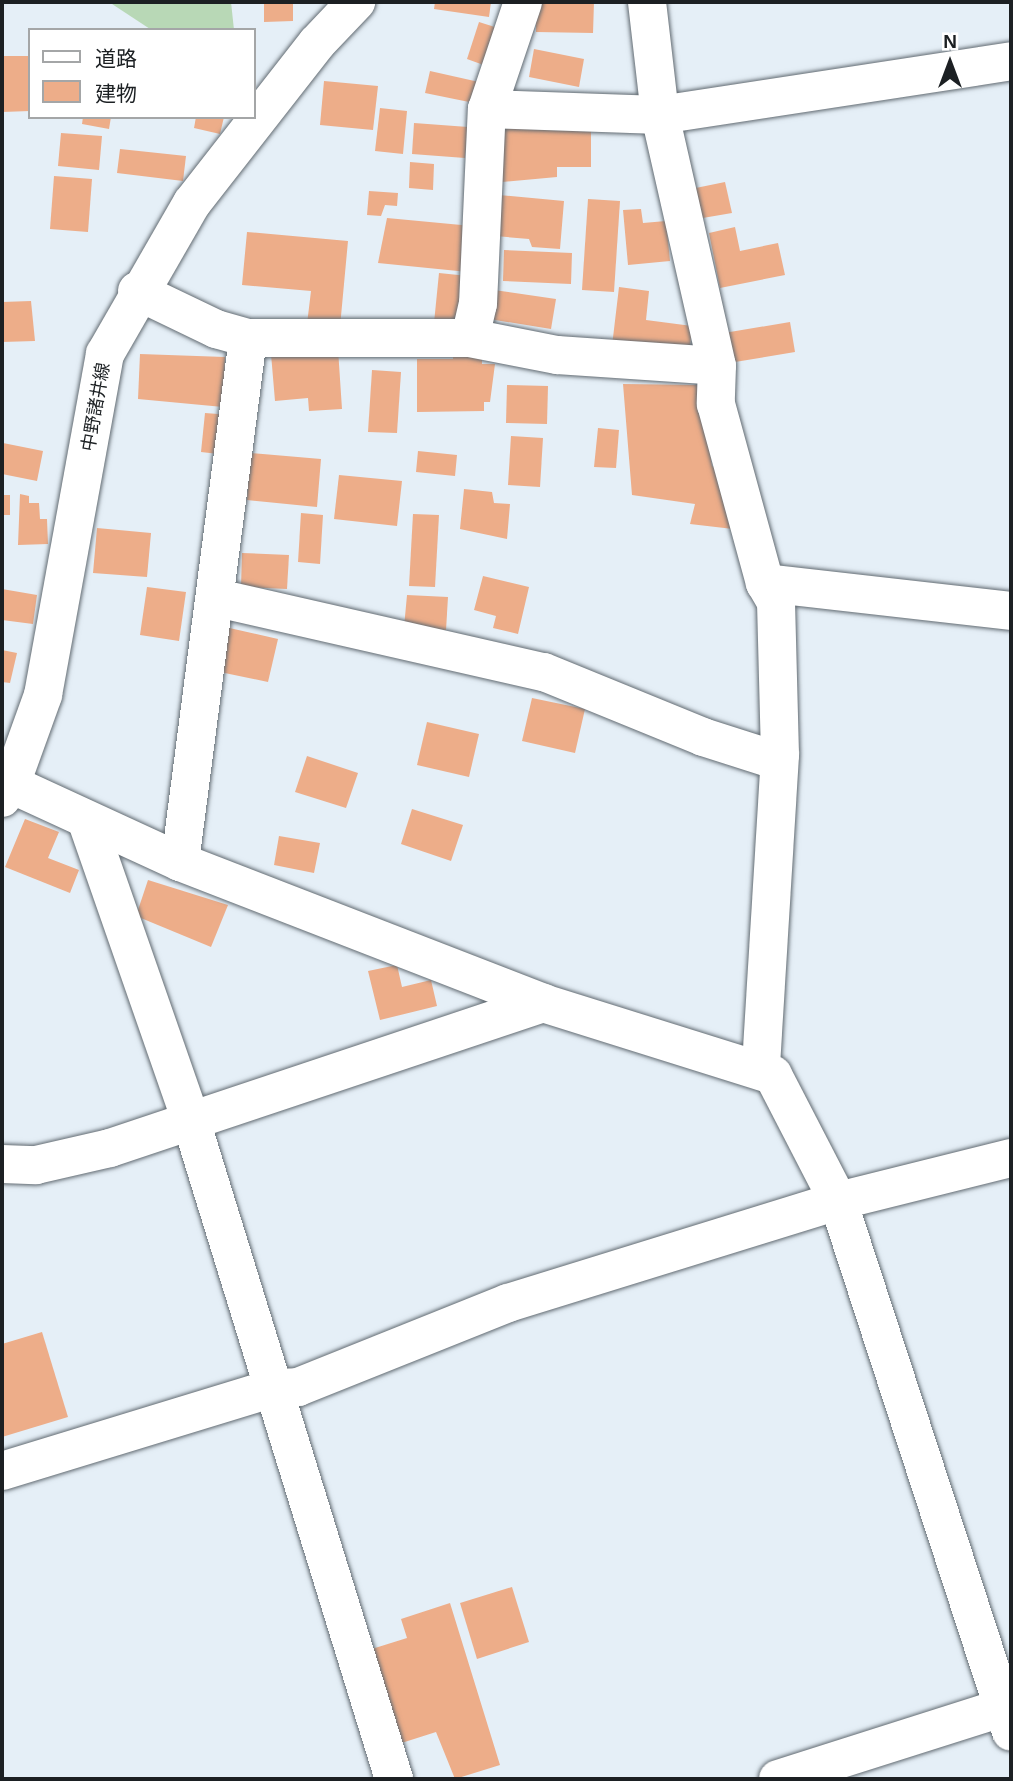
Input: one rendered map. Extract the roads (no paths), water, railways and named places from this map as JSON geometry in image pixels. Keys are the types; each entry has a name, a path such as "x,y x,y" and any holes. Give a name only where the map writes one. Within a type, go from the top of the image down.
{"street":[{"name":"中野諸井線","path":"5,788 43,695 105,354 137,291 192,203 317,43 356,2"},
{"path":"470,338 478,304 487,110 523,2"},
{"path":"647,2 660,115 717,366 716,404 765,583 776,602 780,755 761,1070"},
{"path":"487,110 660,115 1011,61"},
{"path":"137,291 216,329 248,338 470,338 557,355 717,366"},
{"path":"180,862 217,598 248,338"},
{"path":"765,583 1011,611"},
{"path":"217,598 544,672 703,737 769,758 780,755"},
{"path":"5,788 180,862 543,1003 773,1075 838,1201 1009,1715 778,1779"},
{"path":"87,821 191,1121 394,1779"},
{"path":"2,1164 36,1164 110,1148 543,1003"},
{"path":"2,1471 273,1388 298,1387 508,1303 838,1201 1011,1158"}]}
